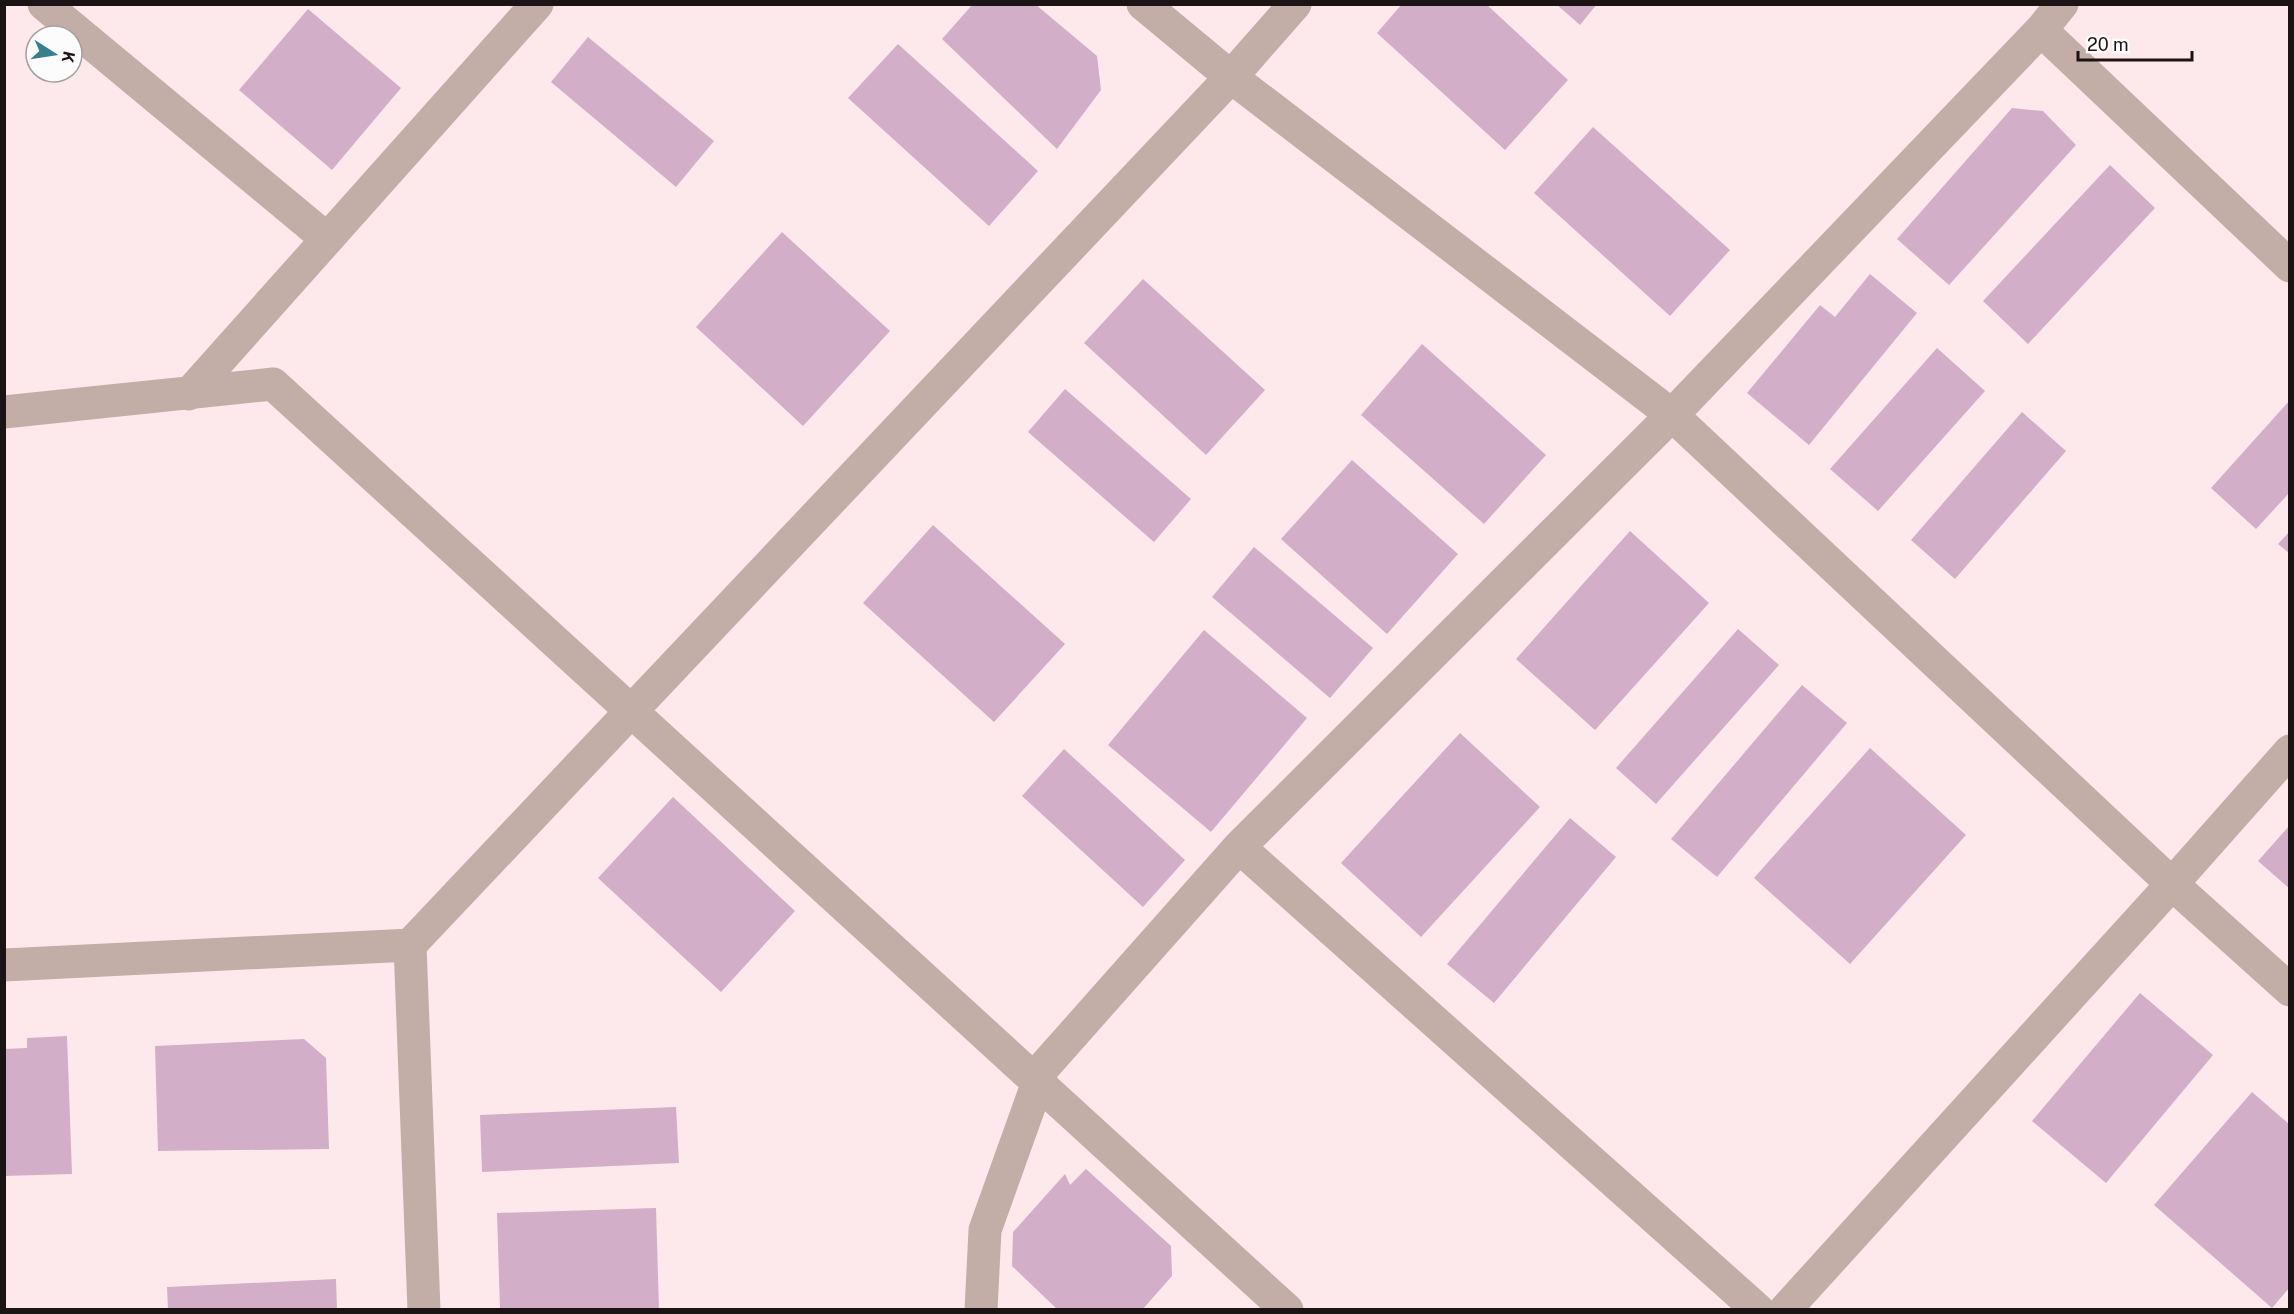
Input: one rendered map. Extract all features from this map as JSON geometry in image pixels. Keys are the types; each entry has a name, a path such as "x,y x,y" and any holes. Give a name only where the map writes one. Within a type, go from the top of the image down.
{"street":[{"path":"44,4 327,240"},
{"path":"189,394 537,4"},
{"path":"1143,4 1231,77 1672,416 2172,884 2289,990"},
{"path":"4,964 410,945 1231,77 1295,4"},
{"path":"981,1310 985,1230 1044,1068 1239,847 1672,416 2041,30 2062,4"},
{"path":"2041,30 2289,266"},
{"path":"4,412 273,384 1287,1310"},
{"path":"1785,1310 2172,884 2289,751"},
{"path":"1239,847 1758,1310"},
{"path":"410,945 424,1310"}],"building":[{"path":"973,4 1035,4 1097,56 1101,90 1057,149 942,39"},
{"path":"1402,4 1486,4 1568,80 1505,150 1377,33"},
{"path":"1556,4 1597,4 1580,25"},
{"path":"308,9 401,88 332,170 239,90"},
{"path":"588,37 714,141 676,187 551,82"},
{"path":"898,44 1038,171 989,226 848,98"},
{"path":"2012,108 2043,111 2076,145 1949,285 1897,239"},
{"path":"1593,127 1730,250 1670,316 1534,193"},
{"path":"2110,165 2155,208 2028,344 1983,301"},
{"path":"782,232 890,331 803,426 696,327"},
{"path":"1870,274 1917,313 1809,445 1747,393 1820,305 1835,317"},
{"path":"1143,279 1265,390 1206,455 1084,343"},
{"path":"1422,344 1546,455 1484,524 1361,415"},
{"path":"1937,348 1985,391 1878,511 1830,469"},
{"path":"1065,389 1191,499 1154,542 1028,432"},
{"path":"2290,400 2290,492 2256,529 2211,488"},
{"path":"2022,412 2066,451 1955,579 1911,540"},
{"path":"1352,460 1458,554 1387,634 1281,539"},
{"path":"933,525 1065,644 994,722 863,603"},
{"path":"1630,531 1709,603 1595,730 1516,659"},
{"path":"2290,531 2290,554 2278,544"},
{"path":"1254,547 1373,648 1330,698 1212,597"},
{"path":"1738,629 1779,665 1656,804 1616,768"},
{"path":"1204,630 1307,718 1211,832 1108,745"},
{"path":"1802,685 1847,723 1717,877 1671,839"},
{"path":"1460,733 1540,807 1421,937 1341,863"},
{"path":"1870,748 1966,835 1850,964 1754,878"},
{"path":"1064,749 1185,860 1143,907 1022,796"},
{"path":"673,797 795,911 721,992 598,878"},
{"path":"1570,818 1616,857 1494,1003 1447,964"},
{"path":"2290,825 2290,889 2258,861"},
{"path":"2140,993 2213,1055 2106,1183 2032,1121"},
{"path":"67,1036 72,1174 4,1176 4,1049 27,1048 27,1038"},
{"path":"304,1039 326,1058 329,1149 158,1151 155,1046"},
{"path":"2252,1092 2290,1125 2290,1287 2272,1308 2154,1205"},
{"path":"676,1107 679,1163 482,1172 480,1115"},
{"path":"1086,1169 1171,1246 1172,1276 1142,1310 1058,1310 1012,1266 1013,1232 1065,1174 1070,1185"},
{"path":"656,1208 659,1310 500,1310 497,1213"},
{"path":"336,1279 337,1310 168,1310 167,1287"}]}
